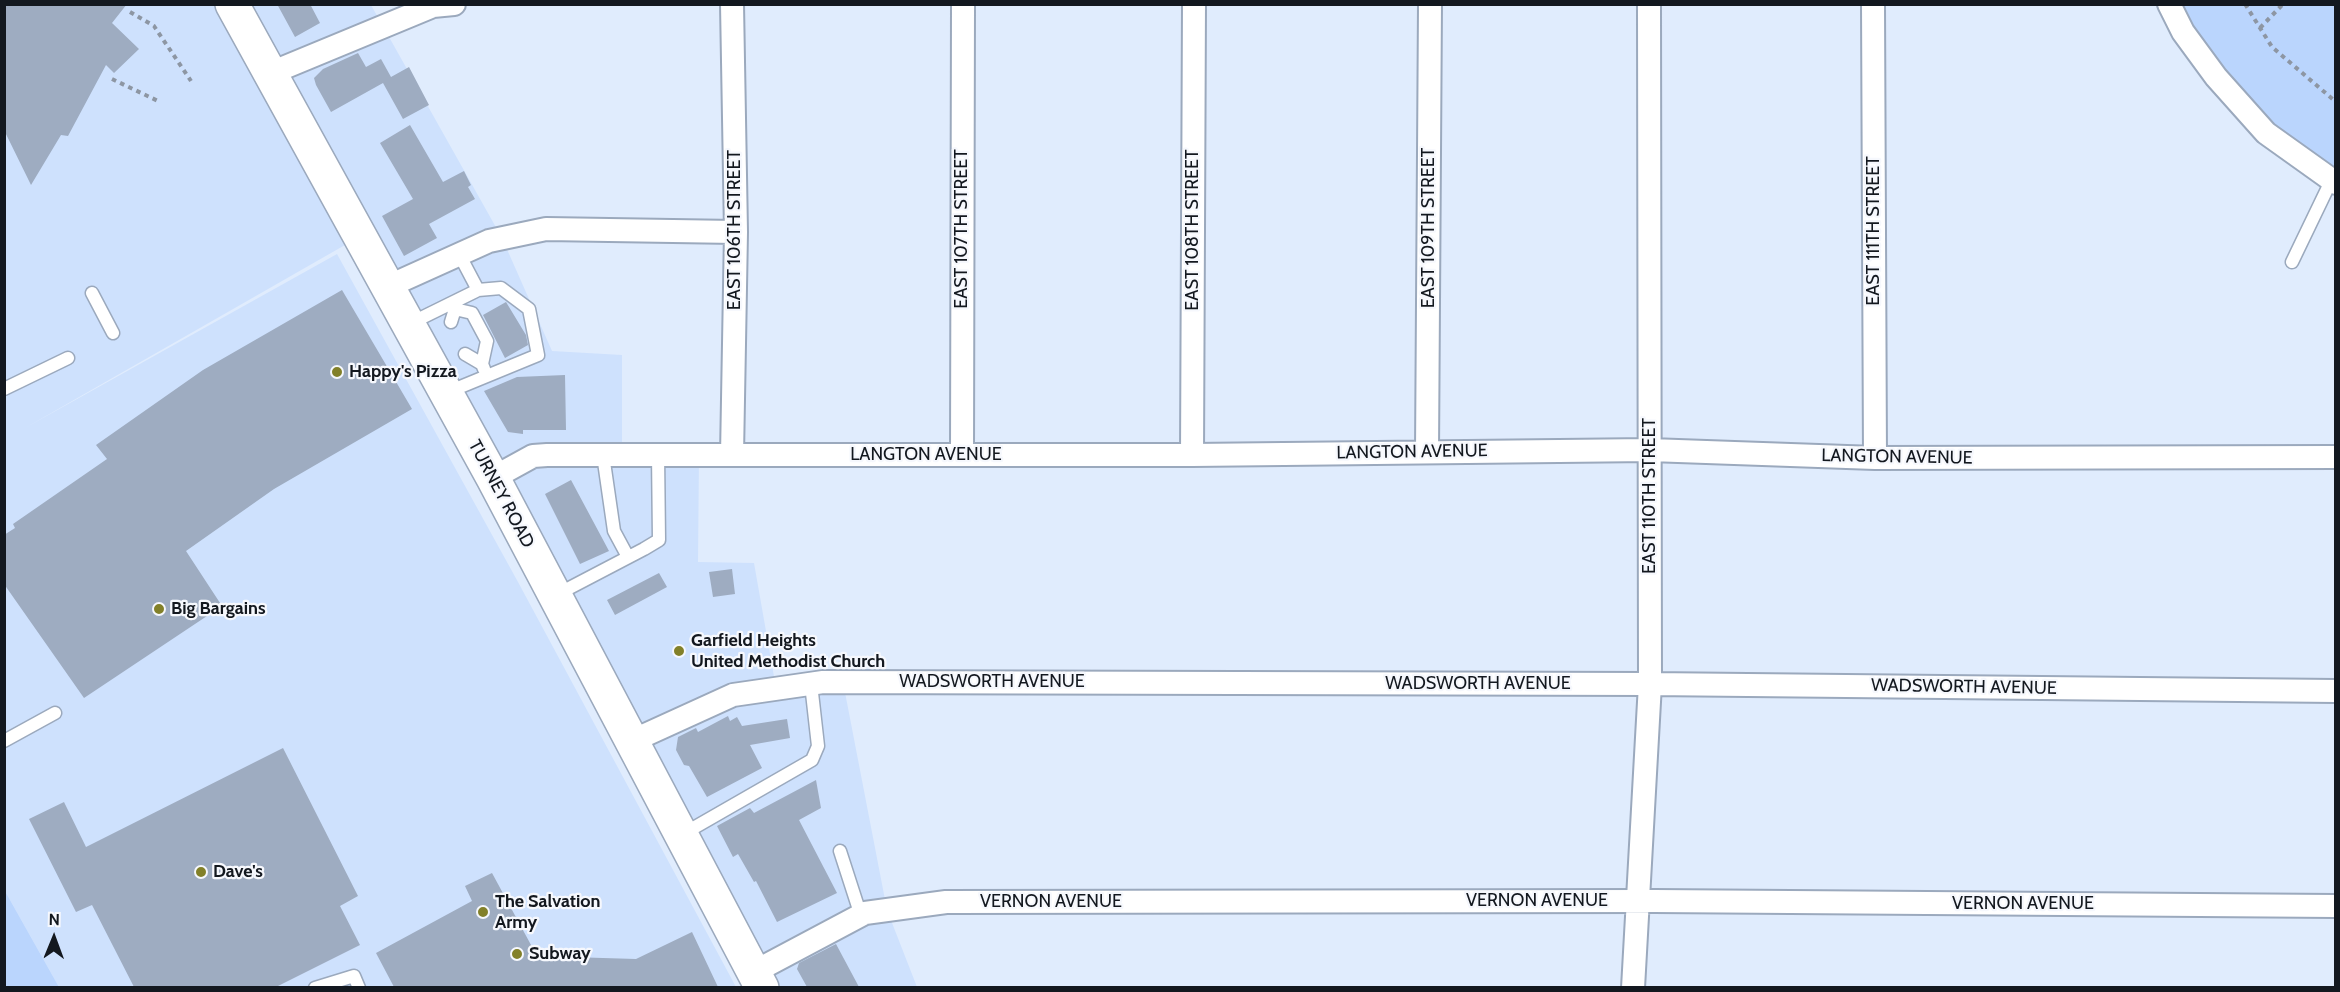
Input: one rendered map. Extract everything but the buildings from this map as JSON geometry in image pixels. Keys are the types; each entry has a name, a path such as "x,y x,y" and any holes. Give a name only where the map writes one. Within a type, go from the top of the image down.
{"main road":[{"name":"TURNEY ROAD","path":"232,4 494,478 758,980"}],"street":[{"path":"271,73 433,6 454,4"},
{"name":"EAST 106TH STREET","path":"732,4 736,232 732,455"},
{"name":"EAST 107TH STREET","path":"962,454 963,4"},
{"name":"EAST 108TH STREET","path":"1192,455 1194,4"},
{"name":"EAST 109TH STREET","path":"1427,451 1430,4"},
{"name":"EAST 110TH STREET","path":"1633,987 1636,901 1650,684 1649,4"},
{"name":"EAST 111TH STREET","path":"1873,4 1875,458"},
{"path":"2169,4 2183,32 2216,77 2266,133 2333,182"},
{"path":"387,287 489,241 546,229 736,232"},
{"name":"LANGTON AVENUE","path":"494,478 533,456 603,454 1192,455 1650,450 1875,458 2336,457"},
{"name":"WADSWORTH AVENUE","path":"632,741 733,695 811,684 867,682 1650,684 2336,691"},
{"name":"VERNON AVENUE","path":"758,980 865,913 946,902 1636,901 2336,906"}],"lane":[{"path":"2292,262 2333,182"},
{"path":"459,254 478,290"},
{"path":"408,324 454,306 478,290 501,288 528,309 538,355 447,393"},
{"path":"92,293 113,333"},
{"path":"451,322 454,306"},
{"path":"454,306 472,313 487,341 482,363 487,375"},
{"path":"465,354 482,363"},
{"path":"4,389 68,358"},
{"path":"603,454 614,531 628,557"},
{"path":"556,595 658,540 658,454"},
{"path":"682,835 812,760 818,746 811,684"},
{"path":"4,741 56,713"},
{"path":"840,851 861,916"},
{"path":"315,987 354,976 359,987"}],"path":[{"path":"2245,4 2272,47 2336,102"},
{"path":"2260,28 2283,4"},
{"path":"130,12 154,26 191,81"},
{"path":"112,79 158,101"}],"shaded area":[{"path":"5,5 371,5 502,238 552,351 622,355 622,454 699,455 698,562 754,563 776,688 843,682 887,910 917,987 762,987 359,237 25,428 337,254 518,582 736,987 59,987 5,891"},
{"path":"2169,5 2335,5 2335,183 2266,133"},
{"path":"5,891 59,987 5,987"}],"place":[{"name":"Happy's Pizza","path":"337,372"},
{"name":"Big Bargains","path":"159,609"},
{"name":"Garfield Heights United Methodist Church","path":"679,651"},
{"name":"Dave's","path":"201,872"},
{"name":"The Salvation Army","path":"483,912"},
{"name":"Subway","path":"517,954"}]}
